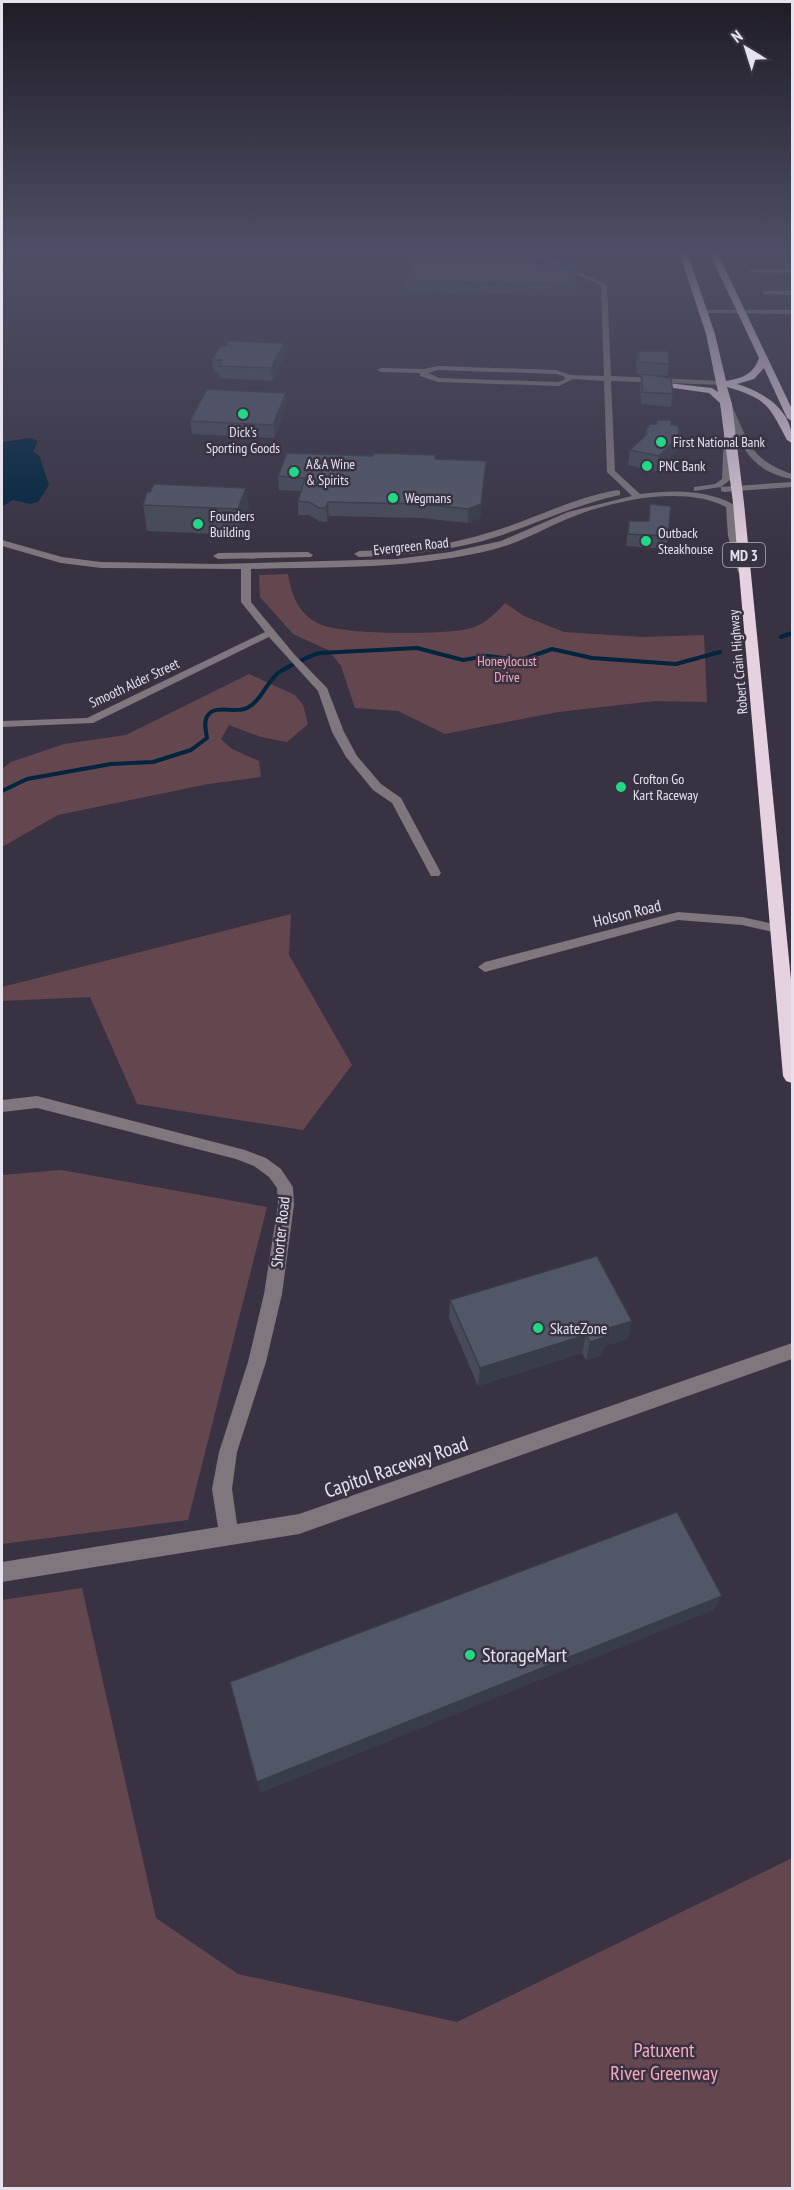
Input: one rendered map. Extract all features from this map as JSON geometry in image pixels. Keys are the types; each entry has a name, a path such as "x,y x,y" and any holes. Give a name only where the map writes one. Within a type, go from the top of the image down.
{"highway":[{"path":"700,381 711,375 707,354"},
{"name":"Robert Crain Highway","path":"716,354 727,404 739,489 747,587 785,930 792,1076"},
{"path":"762,354 792,418"},
{"path":"723,383 752,377 761,370 764,358"},
{"path":"723,383 754,392 773,404 792,440"},
{"path":"645,384 712,391 727,404"}],"street":[{"path":"608,354 611,472 636,494"},
{"path":"381,372 424,373 438,368 546,372 566,374 570,379"},
{"path":"424,373 438,380 559,384 570,379 723,383"},
{"path":"609,380 706,386 723,383"},
{"path":"727,404 738,425 746,451 760,463 792,477"},
{"path":"708,489 723,484 726,480 729,419"},
{"name":"Evergreen Road","path":"3,537 61,560 101,565 387,564 435,559 508,541 589,508 636,494 792,485"},
{"name":"Evergreen Road","path":"3,537 60,550 128,557 401,552 471,541 513,527 565,504 597,495 702,495 723,500 730,506 732,536 747,587"},
{"path":"246,566 246,602 290,656 323,690 338,732 352,757 377,786 397,801 435,873"},
{"name":"Smooth Alder Street","path":"2,724 89,721 270,633"},
{"name":"Holson Road","path":"485,967 678,916 732,920 785,930"},
{"name":"Shorter Road","path":"2,1106 38,1102 239,1154 260,1162 275,1173 285,1187 286,1205 273,1294 257,1362 228,1452 222,1489 229,1536"},
{"name":"Capitol Raceway Road","path":"2,1572 299,1524 792,1351"}],"green space":[{"name":"Honeylocust Drive","path":"288,574 294,597 308,617 322,625 352,631 394,633 468,629 488,619 505,603 524,616 564,632 642,637 704,635 707,702 655,701 558,712 445,734 398,711 355,708 341,666 328,650 293,634 260,597 259,575"},
{"path":"249,674 295,695 303,705 308,724 287,742 261,737 229,725 221,739 232,749 259,761 261,777 208,784 58,815 2,847 2,769 11,762 64,744 126,735"},
{"path":"291,914 289,955 352,1065 303,1130 137,1104 90,997 2,1001 2,987"},
{"path":"61,1170 267,1207 188,1520 2,1544 2,1175"},
{"name":"Patuxent River Greenway","path":"82,1588 156,1918 238,1974 457,2022 792,1858 792,2188 2,2188 2,1600"}],"water":[{"path":"30,438 38,441 33,452 39,455 49,485 38,502 30,504 13,500 3,506 2,442"}],"building":[{"path":"215,354 278,354 271,368 219,366 222,360 212,360"},
{"path":"638,354 668,354 669,364 639,362"},
{"path":"641,374 671,378 673,394 643,392"},
{"path":"207,389 286,393 273,425 190,421"},
{"path":"657,420 671,420 671,425 678,425 679,436 659,456 630,450 647,434 646,430 650,424 657,424"},
{"name":"Wegmans","path":"287,453 373,456 374,453 435,455 435,459 486,461 481,504 468,509 421,504 328,502 326,508 319,508 309,502 298,501 305,478 278,476"},
{"path":"154,484 246,488 238,509 143,505 147,492 150,492"},
{"path":"650,504 671,506 668,536 628,534 629,521 649,521"},
{"name":"SkateZone","path":"597,1256 632,1321 603,1330 606,1337 590,1342 586,1335 480,1368 450,1300"},
{"name":"StorageMart","path":"677,1512 722,1596 257,1782 230,1682"}],"waterway":[{"path":"781,637 792,633"},
{"path":"2,791 27,779 111,764 153,762 191,750 207,738 205,726 211,712 247,708 256,701 278,673 320,653 417,648 463,660 487,656 521,660 552,649 592,658 676,664 720,652"}],"place":[{"name":"Dick's Sporting Goods","path":"243,414"},
{"name":"First National Bank","path":"661,442"},
{"name":"PNC Bank","path":"647,466"},
{"name":"A&A Wine & Spirits","path":"294,472"},
{"name":"Wegmans","path":"393,498"},
{"name":"Founders Building","path":"198,524"},
{"name":"Outback Steakhouse","path":"646,541"},
{"name":"Crofton Go Kart Raceway","path":"621,787"},
{"name":"SkateZone","path":"538,1328"},
{"name":"StorageMart","path":"470,1655"}]}
